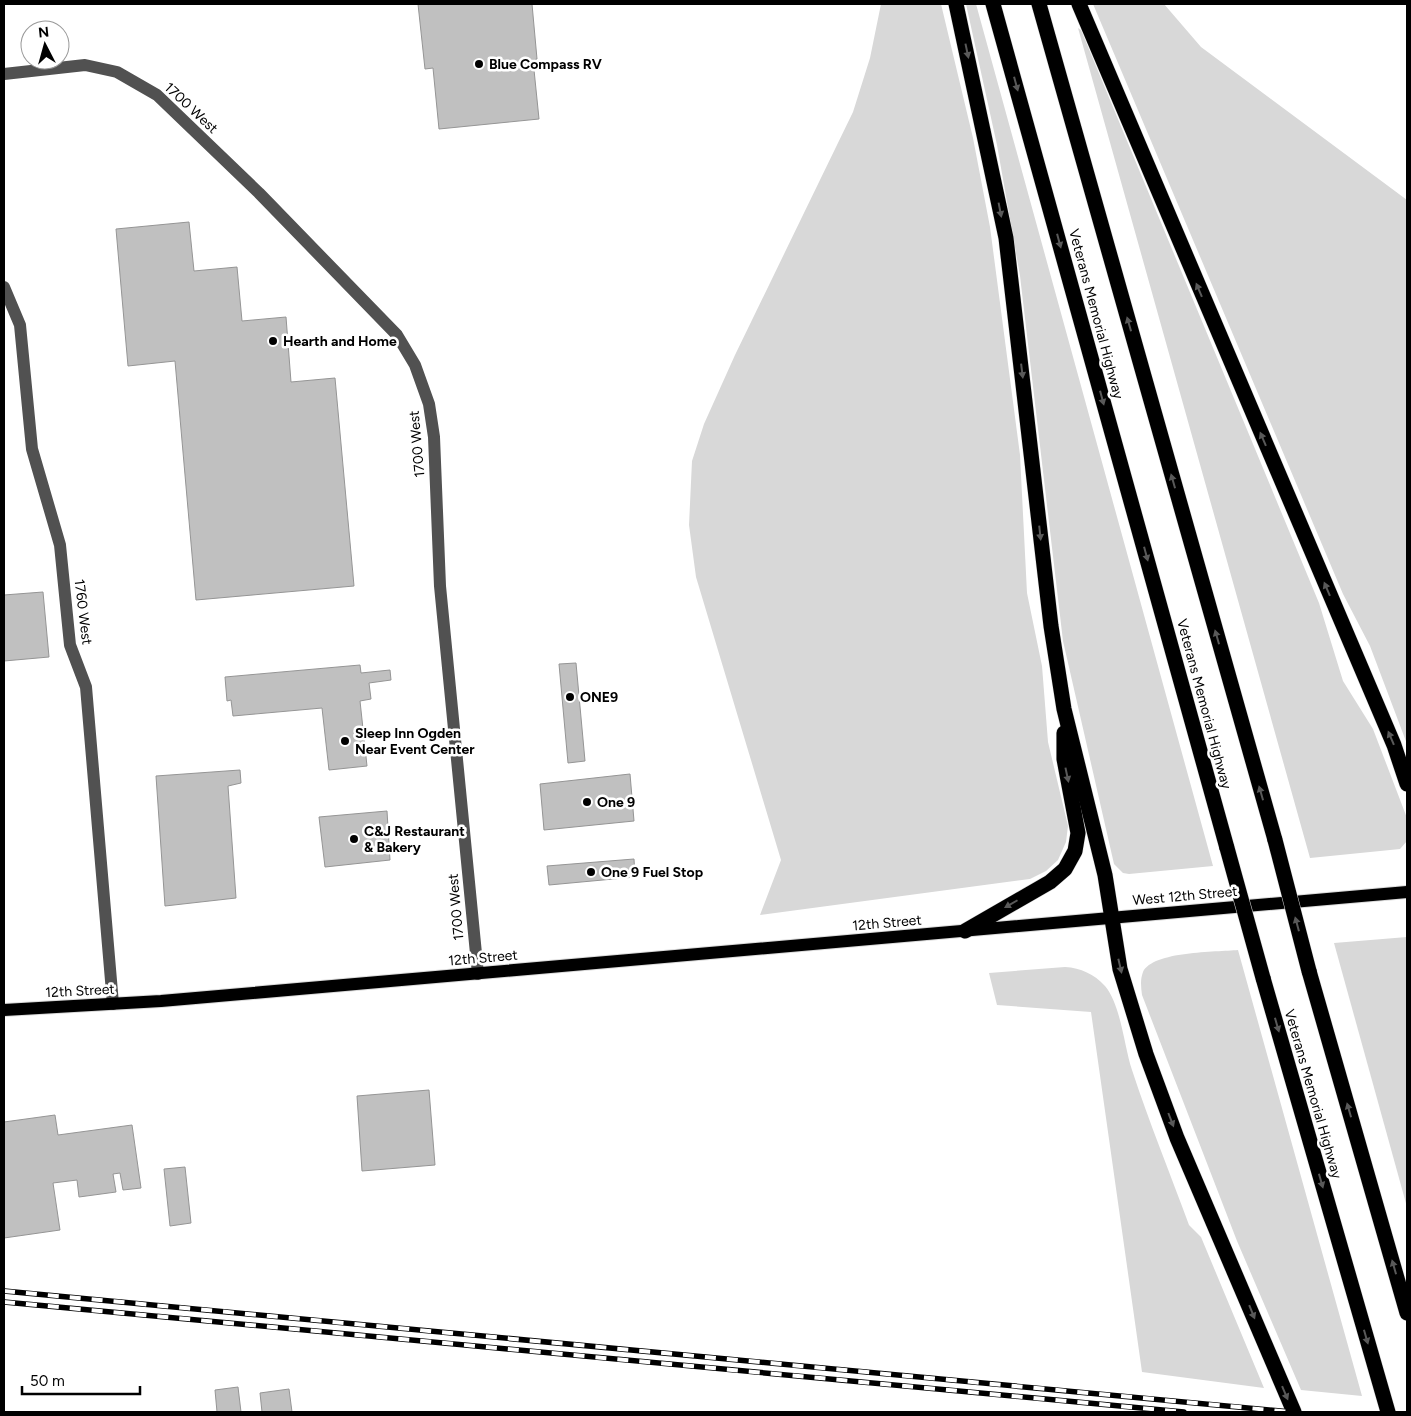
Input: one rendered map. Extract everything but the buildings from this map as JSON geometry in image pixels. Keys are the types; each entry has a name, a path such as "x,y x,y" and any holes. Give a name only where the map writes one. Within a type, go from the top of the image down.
{"highway":[{"path":"956,4 1006,238 1051,626 1064,709 1105,875 1110,918 1120,969 1146,1054 1177,1138 1294,1412"},
{"name":"Veterans Memorial Highway","path":"994,4 1263,978 1388,1412"},
{"name":"Veterans Memorial Highway","path":"1039,4 1275,840 1309,971 1407,1314"},
{"path":"1079,4 1394,745 1407,784"},
{"path":"965,931 1050,882 1065,869 1075,851 1078,833 1064,760 1064,709"}],"main road":[{"name":"West 12th Street","path":"965,931 1407,892"},
{"name":"12th Street","path":"4,1010 113,1004 478,974 965,931"}],"street":[{"name":"1700 West","path":"4,74 84,66 117,72 156,95 259,193 397,335 415,365 429,404 434,437 441,595 478,974"},
{"name":"1760 West","path":"4,287 20,325 32,449 60,545 70,645 86,687 113,1004"}],"shaded area":[{"path":"881,4 941,4 973,138 990,227 1020,455 1027,593 1042,666 1048,742 1068,826 1066,842 1058,860 1046,871 1030,879 760,915 781,860 696,577 689,525 692,461 704,424 735,355 853,112 870,58"},
{"path":"966,4 976,4 1213,866 1129,874 1123,873 1114,864 1063,641 1020,276 997,145"},
{"path":"1093,4 1164,4 1201,47 1407,200 1407,744 1370,646 1343,594"},
{"path":"1078,28 1081,30 1319,603 1343,681 1373,729 1407,818 1407,841 1400,849 1310,858"},
{"path":"1407,937 1407,1207 1334,943"},
{"path":"1238,950 1362,1396 1301,1390 1237,1241 1142,995 1141,981 1143,972 1149,965 1159,960 1201,952"},
{"path":"1065,967 1082,970 1092,975 1105,986 1115,1004 1129,1060 1152,1128 1189,1225 1201,1237 1264,1388 1142,1372 1091,1012 997,1005 989,973"}],"railway":[{"path":"4,1291 1291,1412"},
{"path":"4,1302 1184,1412"}],"place":[{"name":"Blue Compass RV","path":"479,64"},
{"name":"Hearth and Home","path":"273,341"},
{"name":"ONE9","path":"570,697"},
{"name":"Sleep Inn Ogden Near Event Center","path":"345,741"},
{"name":"One 9","path":"587,802"},
{"name":"C&J Restaurant & Bakery","path":"354,839"},
{"name":"One 9 Fuel Stop","path":"591,872"}]}
